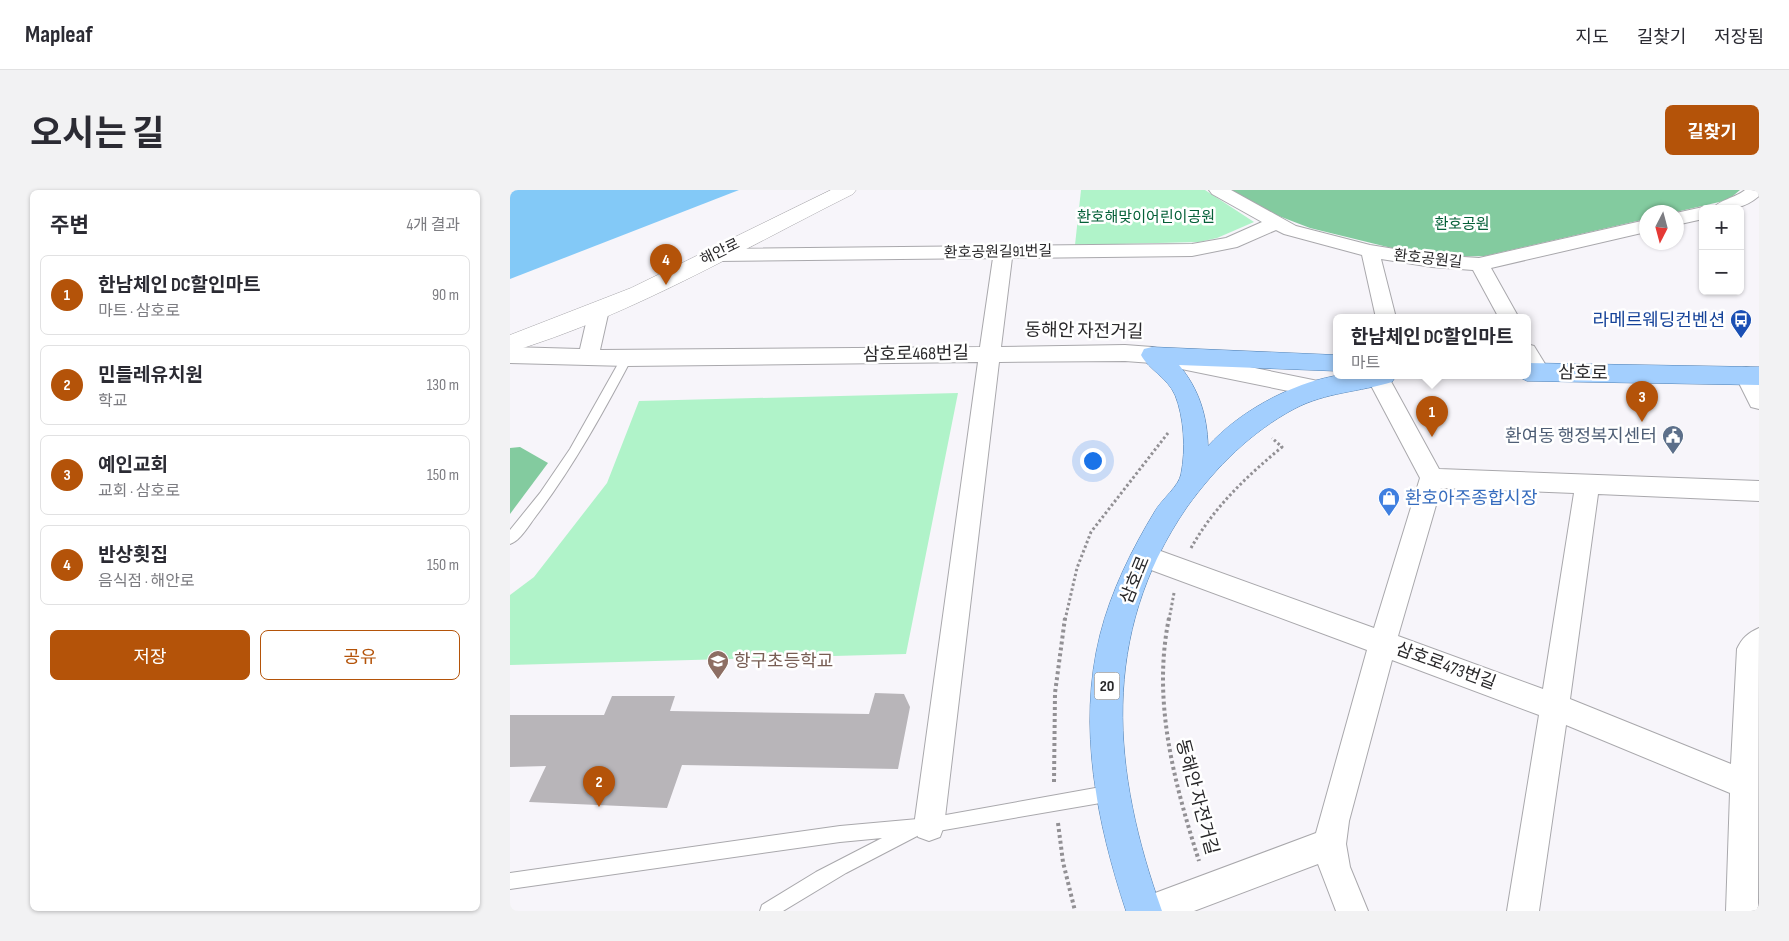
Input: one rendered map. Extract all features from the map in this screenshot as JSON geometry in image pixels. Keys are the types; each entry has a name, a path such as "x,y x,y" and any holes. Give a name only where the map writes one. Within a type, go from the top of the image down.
{"main road":[{"path":"1152,356 1333,364"},
{"path":"1152,356 1172,371 1185,388 1191,407 1195,431 1194,477"},
{"name":"삼호로","path":"1531,372 1752,376"},
{"name":"삼호로","path":"1144,911 1123,842 1112,793 1107,748 1108,672 1115,635 1125,602 1144,556 1174,504 1194,477 1219,451 1262,417 1286,402 1318,389 1363,379"}],"street":[{"name":"해안로","path":"510,344 599,310 717,255 846,190"},
{"name":"환호공원길","path":"1218,190 1274,223 1290,230 1370,251 1432,261 1479,264 1639,228"},
{"path":"1732,205 1743,201 1756,190"},
{"path":"1684,217 1699,214"},
{"name":"환호공원길91번길","path":"717,255 1192,250 1230,243 1274,223"},
{"path":"1370,251 1385,314"},
{"path":"929,826 1003,252"},
{"path":"1479,264 1507,314"},
{"path":"588,358 599,310"},
{"name":"삼호로468번길","path":"510,355 627,358 1096,352 1152,356 1318,389"},
{"path":"1752,376 1759,401"},
{"path":"1352,911 1334,867 1330,844 1334,820 1383,642 1432,478 1379,379"},
{"path":"1432,478 1759,491"},
{"path":"1523,911 1587,485"},
{"name":"삼호로473번길","path":"1144,556 1383,642 1553,706 1745,784"},
{"path":"1742,911 1749,662 1750,649 1759,641"},
{"path":"1151,911 1330,844"}],"lane":[{"path":"510,539 555,484 627,358"},
{"path":"510,881 840,834 929,826 1112,793"},
{"path":"768,911 828,873 872,849 929,826"}],"path":[{"name":"동해안 자전거길","path":"1209,889 1169,758 1162,709 1162,667 1167,620 1180,568 1200,530 1222,501 1282,447 1268,434"}],"green space":[{"name":"환호해맞이어린이공원","path":"1081,190 1205,190 1254,222 1217,238 1199,242 1075,245"},
{"name":"환호공원","path":"1231,190 1740,190 1728,200 1699,205 1699,207 1684,210 1684,205 1639,205 1639,221 1485,256 1448,257 1408,252 1310,228 1271,213"},
{"path":"958,393 906,654 510,665 510,595 534,577 607,483 639,401"},
{"path":"520,447 548,463 510,514 510,448"}],"water":[{"path":"510,190 739,190 510,279"}],"building":[{"path":"875,693 904,694 910,707 898,769 682,765 667,808 529,802 546,766 510,767 510,715 604,715 612,696 675,696 670,711 869,714"}],"place":[{"name":"반상횟집","path":"666,285"},
{"name":"라메르웨딩컨벤션","path":"1741,339"},
{"name":"예인교회","path":"1642,422"},
{"name":"한남체인 DC할인마트","path":"1432,437"},
{"name":"환여동 행정복지센터","path":"1673,455"},
{"name":"환호아주종합시장","path":"1389,517"},
{"name":"항구초등학교","path":"718,680"},
{"name":"민들레유치원","path":"599,807"}]}
